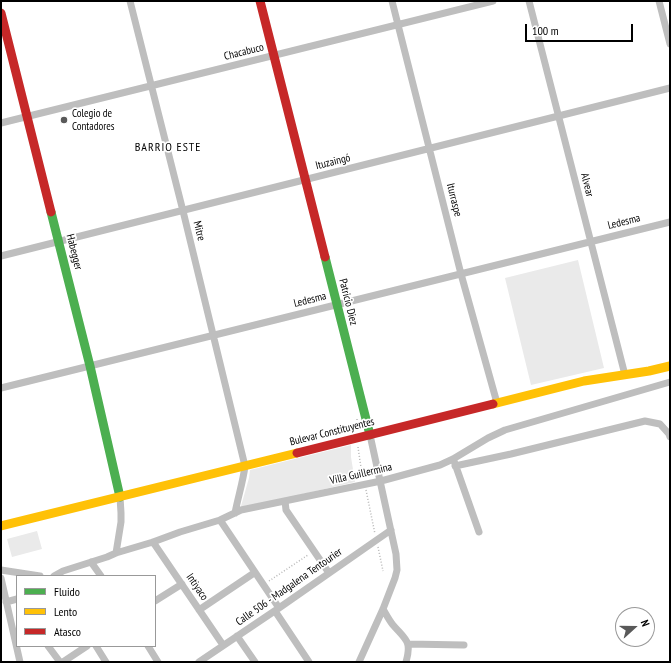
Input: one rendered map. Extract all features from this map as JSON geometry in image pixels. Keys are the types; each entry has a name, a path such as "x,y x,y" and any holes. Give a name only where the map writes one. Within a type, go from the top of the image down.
{"street":[{"name":"Mitre","path":"130,1 245,466"},
{"name":"Patricio Diez","path":"260,1 370,436 396,554 397,570 383,609 359,662"},
{"name":"Iturraspe","path":"392,1 461,274 497,403"},
{"name":"Chacabuco","path":"1,123 493,1"},
{"name":"Alvear","path":"529,1 625,375"},
{"path":"659,1 670,44"},
{"name":"Habegger","path":"1,14 90,366 120,497"},
{"name":"Ituzaingó","path":"1,256 670,88"},
{"name":"Ledesma","path":"1,388 670,222"},
{"name":"Bulevar Constituyentes","path":"1,526 370,436 584,381 670,366"},
{"name":"Villa Guillermina","path":"56,575 63,571 116,553 220,520 235,512 365,485 454,462 488,438 505,430 670,382"},
{"path":"479,532 454,462 511,454 645,421 660,424 670,437"},
{"path":"235,512 243,481 245,466"},
{"path":"116,553 121,518 120,497"},
{"path":"285,501 286,510 328,573"},
{"path":"220,520 263,585 309,662"},
{"name":"Calle 506 - Madgalena Tentourier","path":"202,661 391,530"},
{"name":"Intiyaco","path":"153,542 223,645"},
{"path":"91,562 100,575"},
{"path":"1,570 34,575"},
{"path":"199,610 254,572"},
{"path":"1,578 6,602 5,615 20,662"},
{"path":"156,600 182,584"},
{"path":"6,602 16,600"},
{"path":"383,609 392,624 404,636 408,644 409,648 406,662"},
{"path":"237,636 255,662"},
{"path":"408,644 464,645"},
{"path":"49,647 60,662"},
{"path":"64,662 86,647"},
{"path":"97,647 106,662"},
{"path":"149,647 158,662"}],"path":[{"path":"357,415 360,461 383,571"},
{"path":"263,585 314,551"}],"shaded area":[{"path":"578,260 604,368 531,385 505,278"},
{"path":"351,445 351,457 355,482 242,508 241,506 250,470"},
{"path":"37,531 42,549 12,557 7,539"}],"traffic: fast":[{"path":"51,212 90,366 120,497"},
{"path":"325,257 370,435"}],"traffic: slow":[{"path":"493,404 584,381 649,371 670,366"},
{"path":"1,526 297,453"}],"traffic: jam":[{"path":"260,1 325,257"},
{"path":"1,13 51,212"},
{"path":"297,453 493,404"}],"place":[{"name":"Colegio de Contadores","path":"64,120"}],"district":[{"name":"BARRIO ESTE","path":"168,148"}]}
